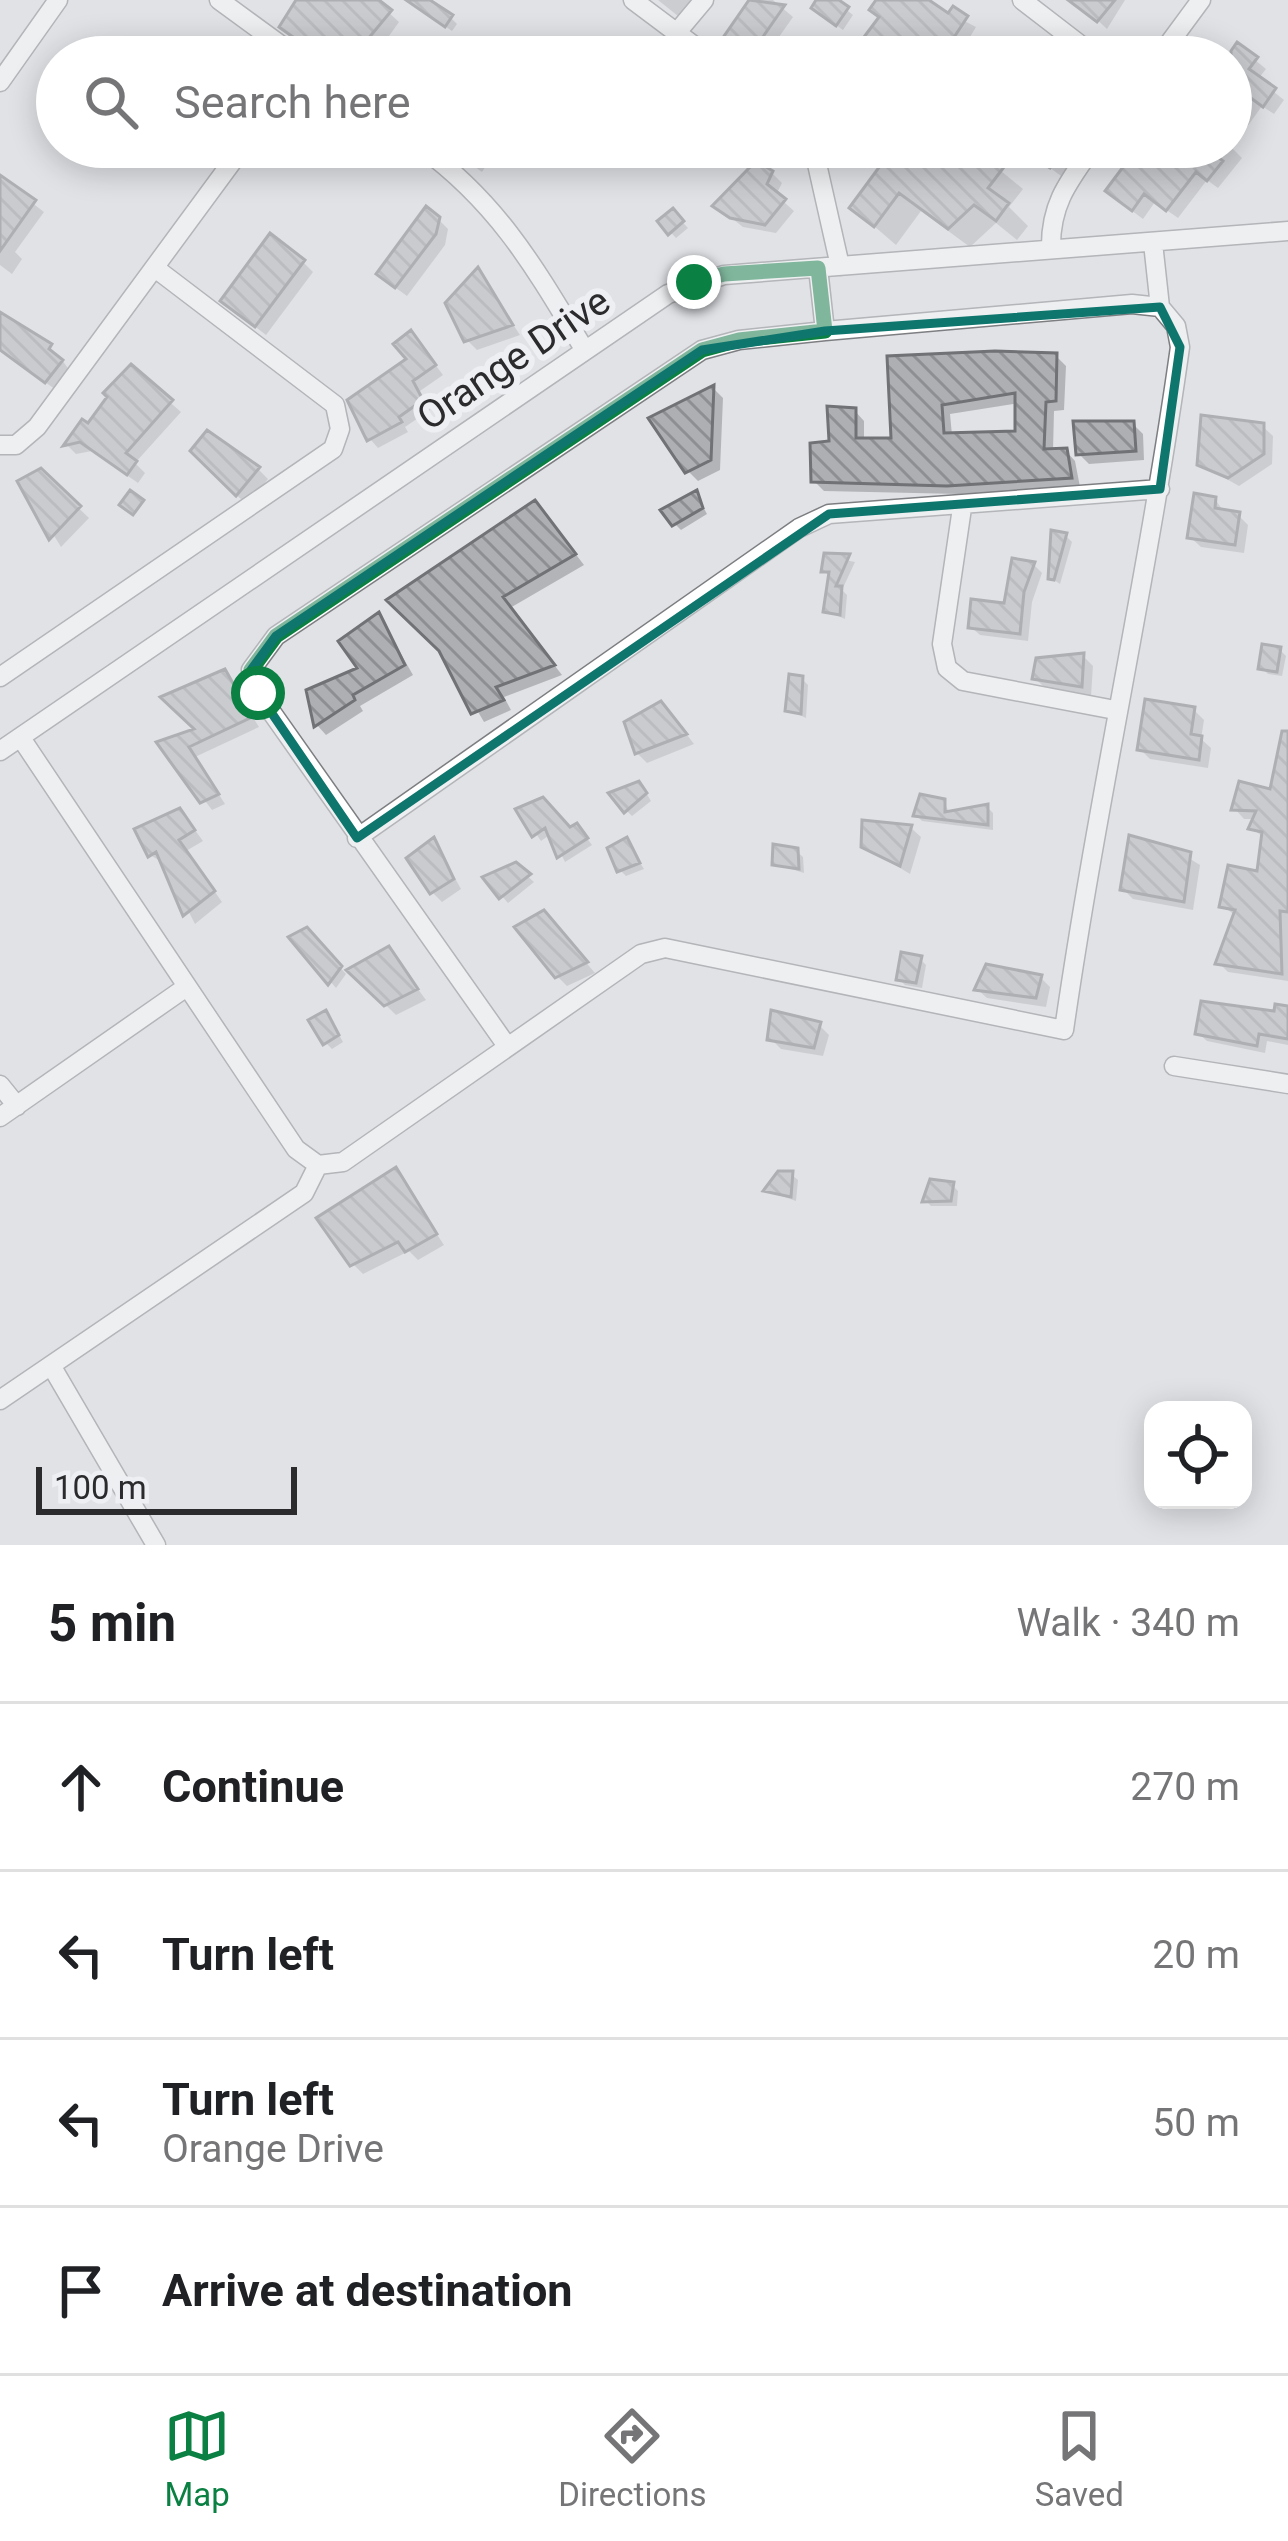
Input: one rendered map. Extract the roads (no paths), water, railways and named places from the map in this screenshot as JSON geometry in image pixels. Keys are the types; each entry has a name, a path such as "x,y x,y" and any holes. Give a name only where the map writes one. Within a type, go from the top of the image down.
{"street":[{"path":"0,82 58,0"},
{"path":"219,0 268,36"},
{"path":"633,0 684,36"},
{"path":"678,31 704,0"},
{"path":"1022,0 1069,36"},
{"path":"1174,36 1201,0"},
{"path":"0,445 16,445 37,427 228,168"},
{"path":"449,168 468,182 516,236 584,349"},
{"path":"818,168 840,266"},
{"path":"1051,249 1051,221 1059,194 1078,168"},
{"name":"Orange Drive","path":"0,751 584,349 694,282 724,274 1288,231"},
{"path":"21,739 296,1149 318,1165 343,1162 641,954 665,948 1064,1030 1115,710 1160,489 1180,347 1176,326 1160,307 1153,243"},
{"path":"0,676 333,449 340,429 335,405 155,268"},
{"path":"818,268 825,331"},
{"path":"507,1046 258,693 251,670 276,636 702,350 739,340 825,331 1132,304 1160,307"},
{"path":"357,838 799,528 829,514 962,508 1160,489"},
{"path":"962,508 942,644 947,668 963,681 1115,710"},
{"path":"0,1085 9,1112 185,988"},
{"path":"1174,1066 1288,1084"},
{"path":"0,1400 304,1193 318,1165"},
{"path":"52,1367 156,1545"}]}
